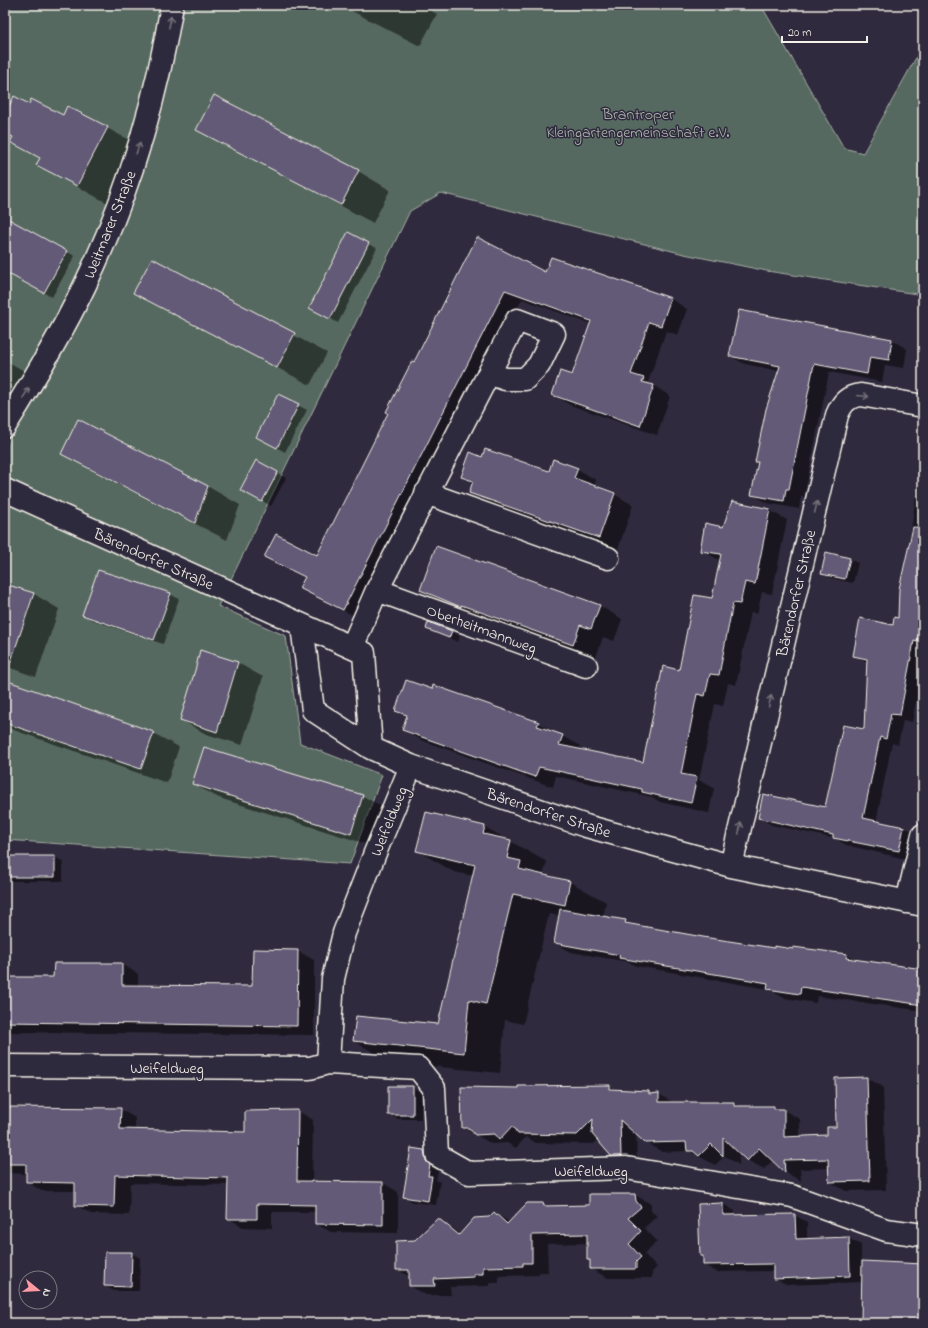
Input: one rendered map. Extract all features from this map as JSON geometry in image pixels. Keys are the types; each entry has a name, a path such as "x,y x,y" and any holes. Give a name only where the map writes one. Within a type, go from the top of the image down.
{"street":[{"name":"Weitmarer Straße","path":"5,426 32,383 84,286 120,202 148,119 167,38 172,5"},
{"path":"352,646 377,590 489,373"},
{"name":"Bärendorfer Straße","path":"731,866 837,415 841,406 853,395 861,395 923,406"},
{"name":"Bärendorfer Straße","path":"5,490 302,626 352,646 364,653 371,748"},
{"path":"426,494 608,558"},
{"name":"Oberheitmannweg","path":"377,590 586,666"},
{"name":"Bärendorfer Straße","path":"302,626 313,710 371,748 411,766 586,826 731,866 915,904 923,835"},
{"name":"Weifeldweg","path":"328,1063 333,979 344,933 411,766"},
{"name":"Weifeldweg","path":"5,1066 310,1068 328,1063 418,1068 434,1088 438,1155 469,1173 626,1168 792,1196 886,1230 923,1235"}],"green space":[{"name":"Brantroper Kleingartengemeinschaft e.V.","path":"5,5 761,5 844,148 863,153 923,45 923,295 767,271 684,254 441,193 410,211 218,606 286,636 300,743 382,775 350,864 5,840"}],"building":[{"path":"214,95 359,170 341,205 196,130"},
{"path":"14,96 29,104 31,99 63,115 67,106 108,127 77,186 36,165 40,158 10,142 13,137 5,133 5,115"},
{"path":"5,217 67,251 44,293 5,272"},
{"path":"348,232 369,243 330,319 309,308"},
{"path":"477,237 545,272 551,257 671,298 661,326 649,322 631,374 644,378 642,382 654,385 640,426 552,395 560,371 572,375 591,321 505,290 343,610 299,588 305,577 264,557 276,534 317,555 388,413 386,412 412,361 414,362"},
{"path":"152,258 295,333 277,368 133,293"},
{"path":"739,310 892,339 889,360 870,357 867,374 814,364 789,489 786,489 784,501 751,495 758,462 755,462 766,409 780,366 729,356"},
{"path":"278,394 299,404 277,448 256,437"},
{"path":"78,419 208,486 195,523 61,454"},
{"path":"485,449 549,471 553,459 578,468 574,478 615,493 599,538 469,493 473,481 461,477 470,452 482,457"},
{"path":"256,460 278,472 262,502 240,490"},
{"path":"732,501 770,509 755,584 745,582 740,604 733,603 719,675 710,674 705,696 697,694 681,774 697,777 691,803 642,792 642,789 539,767 535,777 402,730 407,715 395,711 406,680 432,689 433,685 539,722 537,726 563,735 559,745 643,762 663,666 679,670 694,595 712,598 721,554 700,551 705,523 723,527"},
{"path":"913,527 923,528 923,611 917,642 914,641 900,715 891,714 886,739 880,737 863,818 904,827 899,851 833,838 833,835 758,818 763,794 825,807 843,725 864,729 867,659 853,656 860,618 893,625 894,617 898,618 899,589"},
{"path":"436,546 600,605 591,629 580,625 573,645 461,605 461,607 420,590"},
{"path":"826,552 850,558 845,579 821,574"},
{"path":"98,570 171,593 154,640 82,615"},
{"path":"5,584 34,593 9,667 5,666"},
{"path":"428,622 452,631 449,638 426,629"},
{"path":"200,650 238,662 217,732 180,720"},
{"path":"5,680 154,732 141,769 5,723"},
{"path":"204,747 363,795 351,834 192,784"},
{"path":"426,812 485,826 483,834 511,840 507,858 521,861 519,869 570,881 565,905 513,894 486,1004 469,1000 464,1053 353,1041 356,1016 438,1024 475,865 416,851"},
{"path":"5,856 55,856 55,877 5,877"},
{"path":"560,909 626,920 625,923 703,937 774,948 774,946 793,949 793,947 847,954 846,958 923,969 923,1005 801,987 800,994 767,989 768,983 619,958 620,955 554,943"},
{"path":"253,949 298,950 297,1026 5,1022 5,977 53,977 54,963 122,963 122,985 252,986"},
{"path":"867,1077 870,1181 829,1182 828,1159 784,1160 785,1173 759,1148 747,1161 723,1138 723,1156 711,1144 699,1156 693,1151 687,1151 686,1142 645,1143 620,1120 621,1156 611,1156 592,1134 593,1119 577,1135 518,1134 512,1126 499,1140 494,1134 475,1135 469,1128 462,1128 461,1087 518,1088 518,1086 610,1085 610,1089 649,1091 649,1094 659,1093 659,1102 734,1102 734,1106 774,1106 774,1109 784,1109 784,1137 827,1135 827,1127 836,1127 835,1078"},
{"path":"388,1086 413,1086 413,1115 388,1115"},
{"path":"5,1107 121,1108 120,1129 245,1132 245,1111 298,1110 297,1181 383,1182 383,1225 315,1224 315,1205 257,1204 257,1219 227,1219 228,1178 115,1175 114,1207 75,1206 75,1183 26,1182 26,1164 5,1164"},
{"path":"411,1148 424,1150 426,1161 430,1165 428,1176 432,1176 428,1201 403,1197"},
{"path":"589,1194 635,1194 636,1201 641,1207 628,1218 641,1231 629,1244 641,1257 636,1262 636,1269 590,1269 590,1260 587,1260 587,1234 532,1235 532,1263 523,1263 523,1266 483,1267 483,1274 474,1274 474,1277 434,1279 435,1286 409,1286 409,1270 396,1270 396,1241 415,1240 438,1218 459,1235 474,1218 489,1217 494,1212 507,1224 527,1203 543,1203 544,1206 589,1205"},
{"path":"723,1203 723,1215 795,1214 796,1239 849,1237 850,1276 773,1279 773,1264 703,1265 703,1256 700,1256 698,1204"},
{"path":"105,1252 132,1252 131,1287 104,1286"},
{"path":"862,1261 923,1264 923,1323 861,1323"}]}
